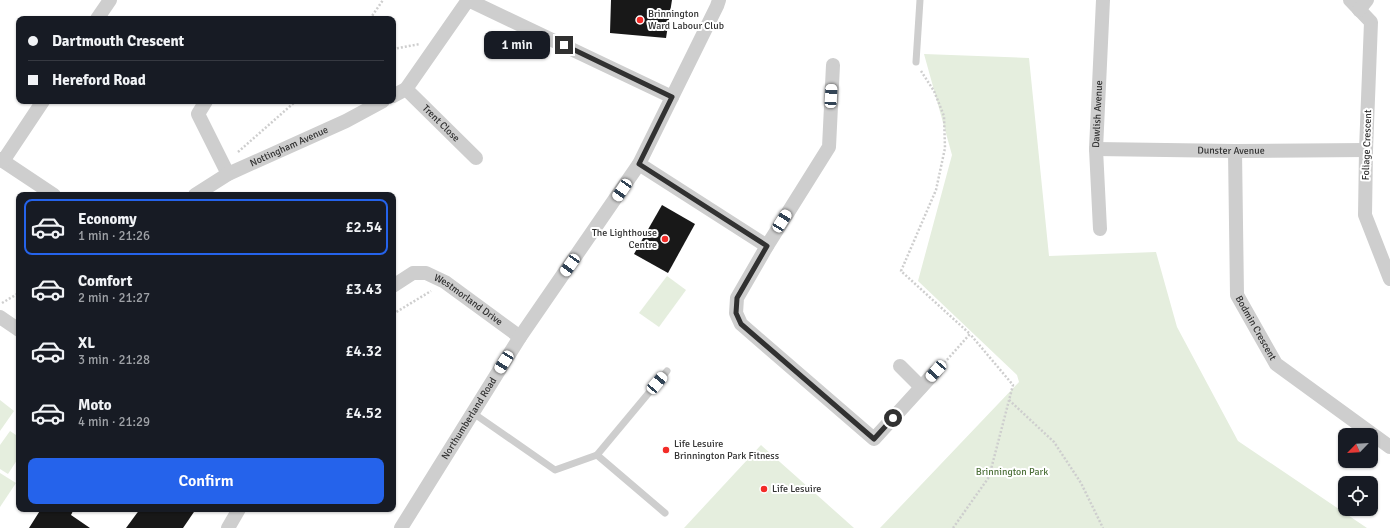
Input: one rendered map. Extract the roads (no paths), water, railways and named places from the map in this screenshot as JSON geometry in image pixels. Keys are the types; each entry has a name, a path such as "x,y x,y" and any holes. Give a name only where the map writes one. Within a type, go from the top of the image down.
{"street":[{"path":"99,16 110,0"},
{"path":"396,94 406,89 468,0 672,97"},
{"name":"Northumberland Road","path":"401,528 520,336 639,164 719,0"},
{"name":"Dawlish Avenue","path":"1100,229 1096,149 1103,0"},
{"name":"Foliage Crescent","path":"1359,3 1371,22 1365,214 1390,279"},
{"path":"833,64 829,147 767,246 737,298 736,313 741,324 874,439 936,371"},
{"name":"Trent Close","path":"406,89 476,158"},
{"path":"41,104 1,160 49,192"},
{"path":"204,104 198,114 225,170"},
{"name":"Nottingham Avenue","path":"199,192 225,170 346,121 377,104"},
{"name":"Dunster Avenue","path":"1096,149 1235,151 1366,150"},
{"name":"Bodmin Crescent","path":"1235,151 1237,295 1276,364 1390,447"},
{"path":"639,164 767,246"},
{"name":"Westmorland Drive","path":"396,284 412,273 426,273 445,282 520,336"},
{"path":"0,317 16,328"},
{"path":"900,366 921,387"},
{"path":"228,528 237,512"}],"lane":[{"path":"916,62 920,0"},
{"path":"472,413 555,470 597,455 667,371"},
{"path":"597,455 665,513"}],"place":[{"name":"Brinnington Ward Labour Club","path":"640,20"},
{"name":"The Lighthouse Centre","path":"665,239"},
{"name":"Life Lesuire Brinnington Park Fitness","path":"666,450"},
{"name":"Life Lesuire","path":"764,489"}],"park label":[{"name":"Brinnington Park","path":"1012,472"}]}
